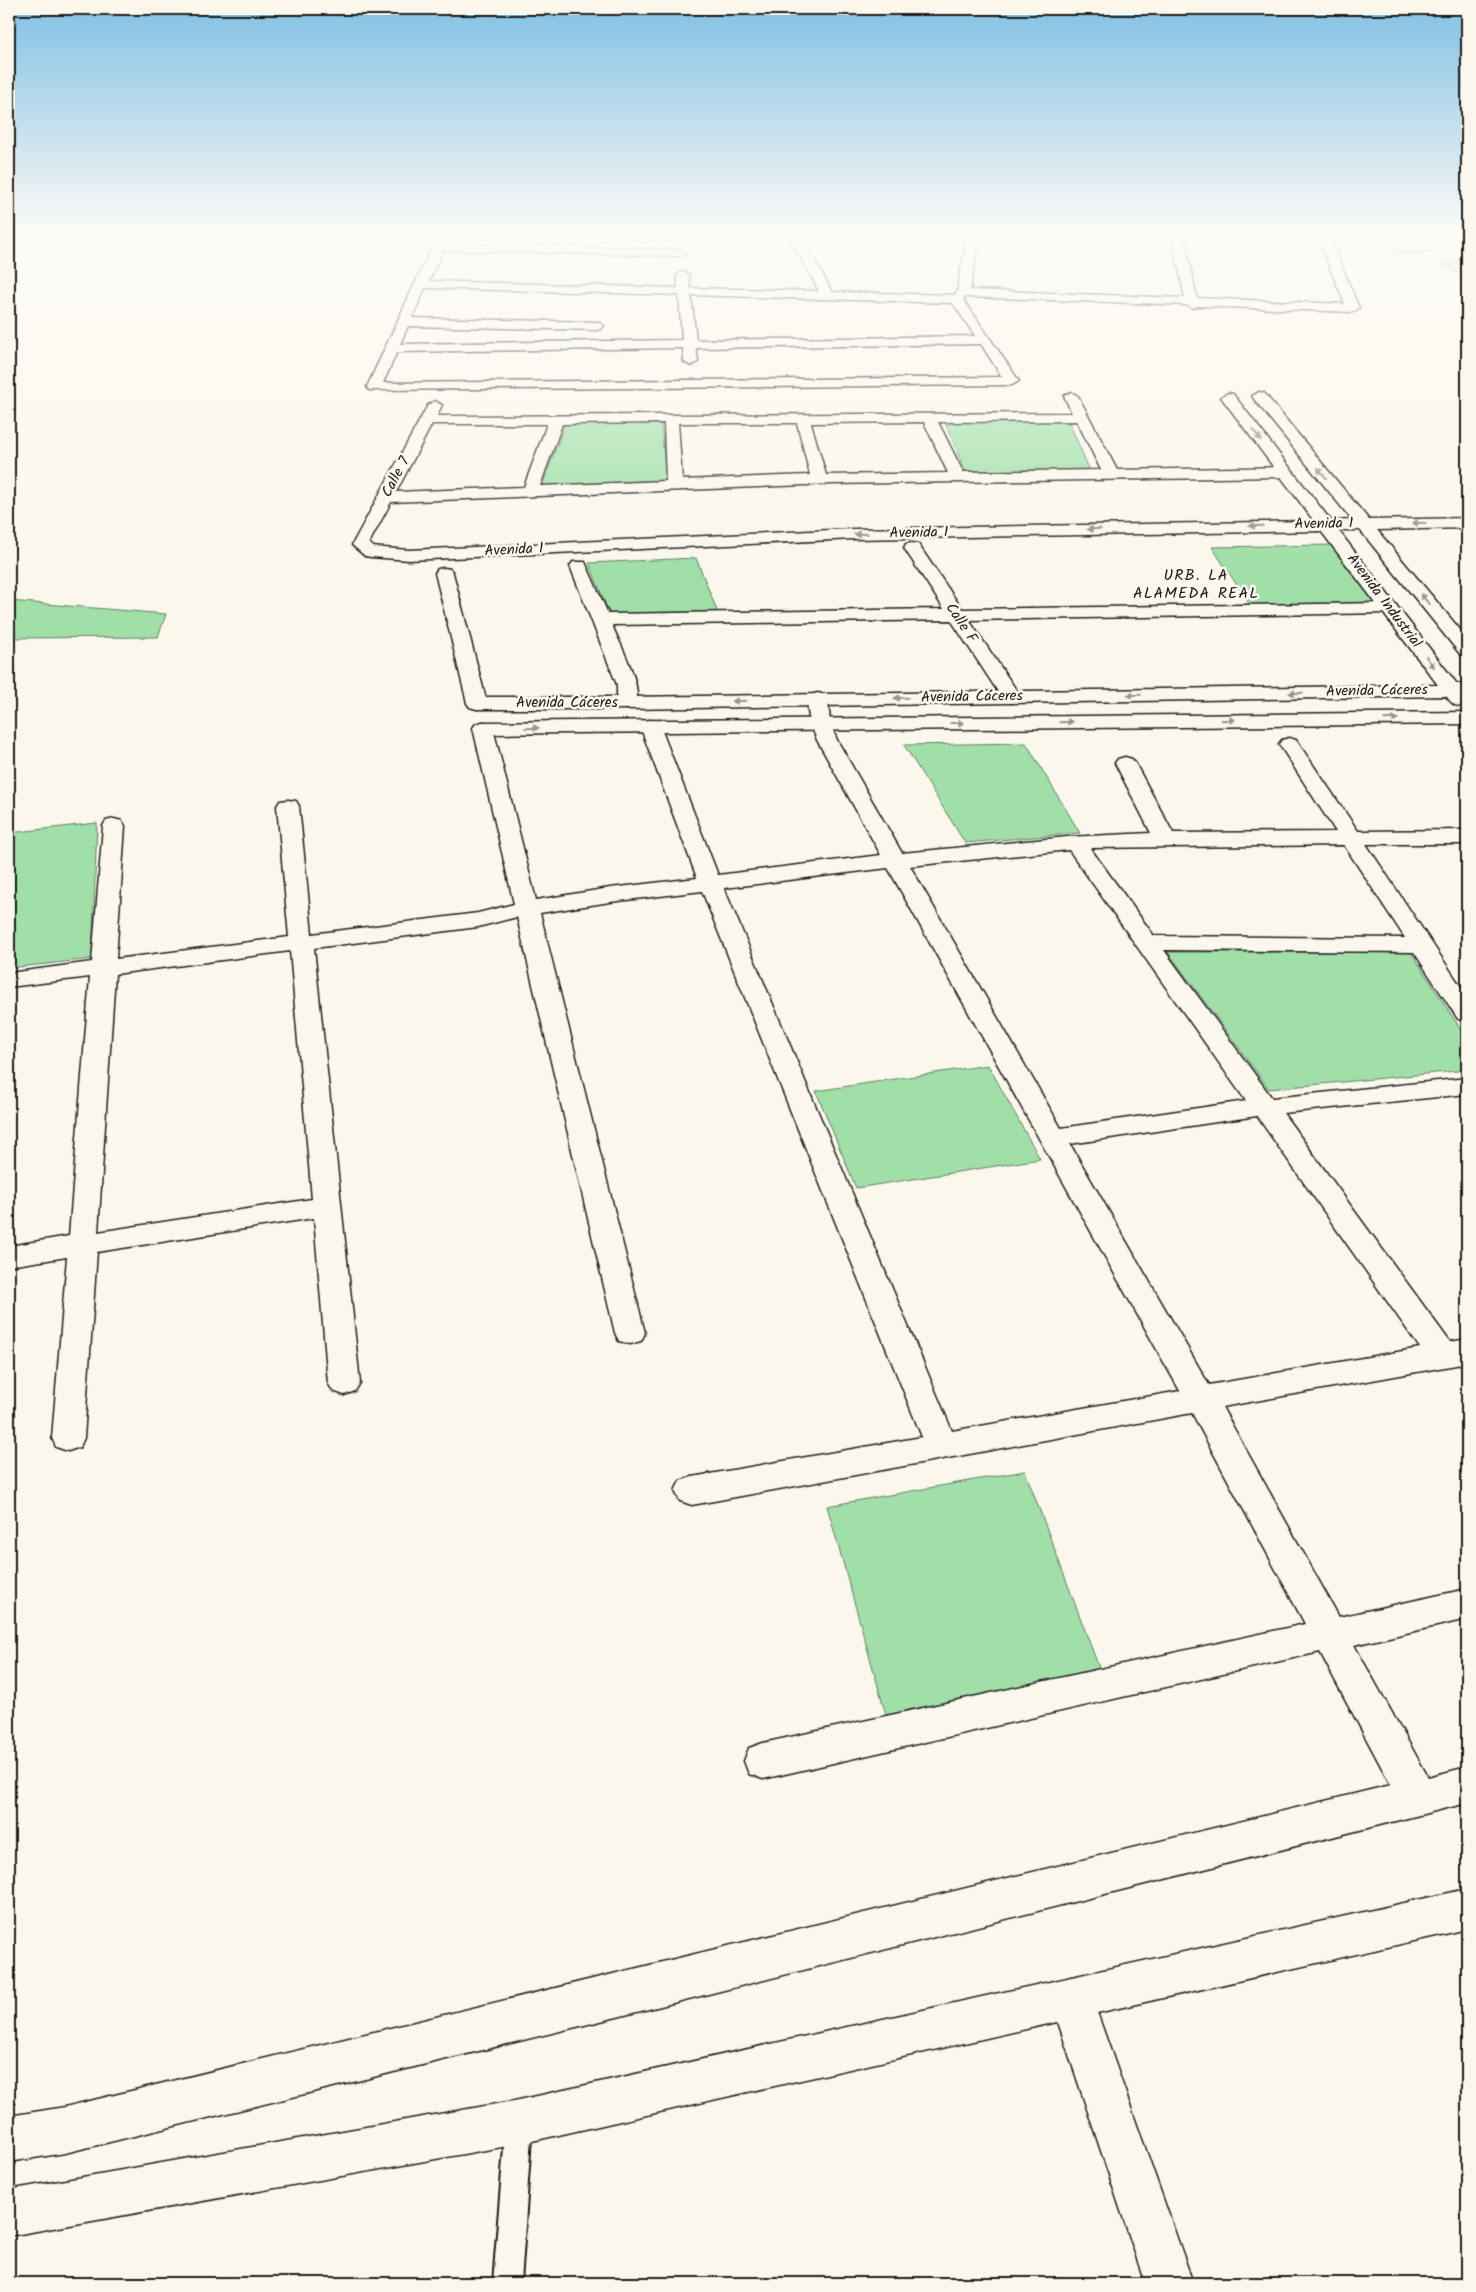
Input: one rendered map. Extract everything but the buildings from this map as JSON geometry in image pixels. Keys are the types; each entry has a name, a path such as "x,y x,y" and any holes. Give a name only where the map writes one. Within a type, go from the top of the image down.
{"street":[{"path":"394,343 374,387 1012,381 987,343"},
{"path":"392,348 766,343"},
{"path":"689,344 693,385"},
{"path":"1071,396 1111,474"},
{"name":"Avenida Industrial","path":"1259,396 1467,650"},
{"name":"Avenida Industrial","path":"1228,397 1389,608 1459,690 1467,710"},
{"name":"Calle 7","path":"371,552 360,545 439,398"},
{"path":"427,420 1082,417"},
{"path":"803,418 819,479"},
{"path":"929,418 957,476"},
{"path":"671,419 674,485"},
{"path":"530,491 556,420"},
{"path":"386,496 819,479 1286,472"},
{"name":"Avenida 1","path":"371,552 409,555 854,534 1364,523 1467,523"},
{"name":"Avenida 1","path":"862,550 1467,538"},
{"name":"Calle F","path":"912,548 1011,697"},
{"name":"Avenida 1","path":"423,567 832,551"},
{"path":"579,566 627,685 627,703"},
{"name":"Avenida Cáceres","path":"444,573 477,703 627,703 1459,690"},
{"path":"601,620 1389,608"},
{"path":"818,699 820,723 827,740 1054,1138 1200,1399 1418,1797"},
{"name":"Avenida Cáceres","path":"525,907 483,728 820,723 1467,718"},
{"path":"650,726 710,883 942,1446"},
{"path":"1289,744 1467,1014"},
{"path":"1125,763 1166,840"},
{"path":"288,806 344,1383"},
{"path":"68,1438 114,826"},
{"path":"9,980 478,920 525,907 710,883 895,861 1075,843 1166,840 1467,837"},
{"path":"692,1491 1455,1354 1263,1107 1075,843"},
{"path":"525,907 630,1333"},
{"path":"1147,944 1420,945"},
{"path":"1054,1138 1263,1107 1467,1086"},
{"path":"9,1256 327,1206"},
{"path":"763,1761 1467,1604"},
{"path":"9,2139 75,2128 1467,1785"},
{"path":"9,2213 519,2122 1467,1909"},
{"path":"1070,1998 1169,2283"}],"lane":[{"path":"507,2283 519,2122"}],"green space":[{"path":"944,420 1068,420 1090,471 965,471"},
{"path":"661,422 666,482 542,487 565,423"},
{"path":"1333,545 1377,603 1250,605 1212,547"},
{"path":"696,558 718,613 610,615 589,563"},
{"path":"9,601 166,614 158,637 9,638"},
{"path":"1026,743 1080,833 965,843 904,745"},
{"path":"97,823 92,959 9,968 9,833"},
{"path":"1168,952 1411,952 1467,1039 1467,1070 1269,1089"},
{"path":"988,1065 1040,1159 856,1188 816,1091"},
{"path":"1025,1471 1101,1673 887,1718 827,1506"}],"district":[{"name":"URB. LA ALAMEDA REAL","path":"1196,584"}]}
